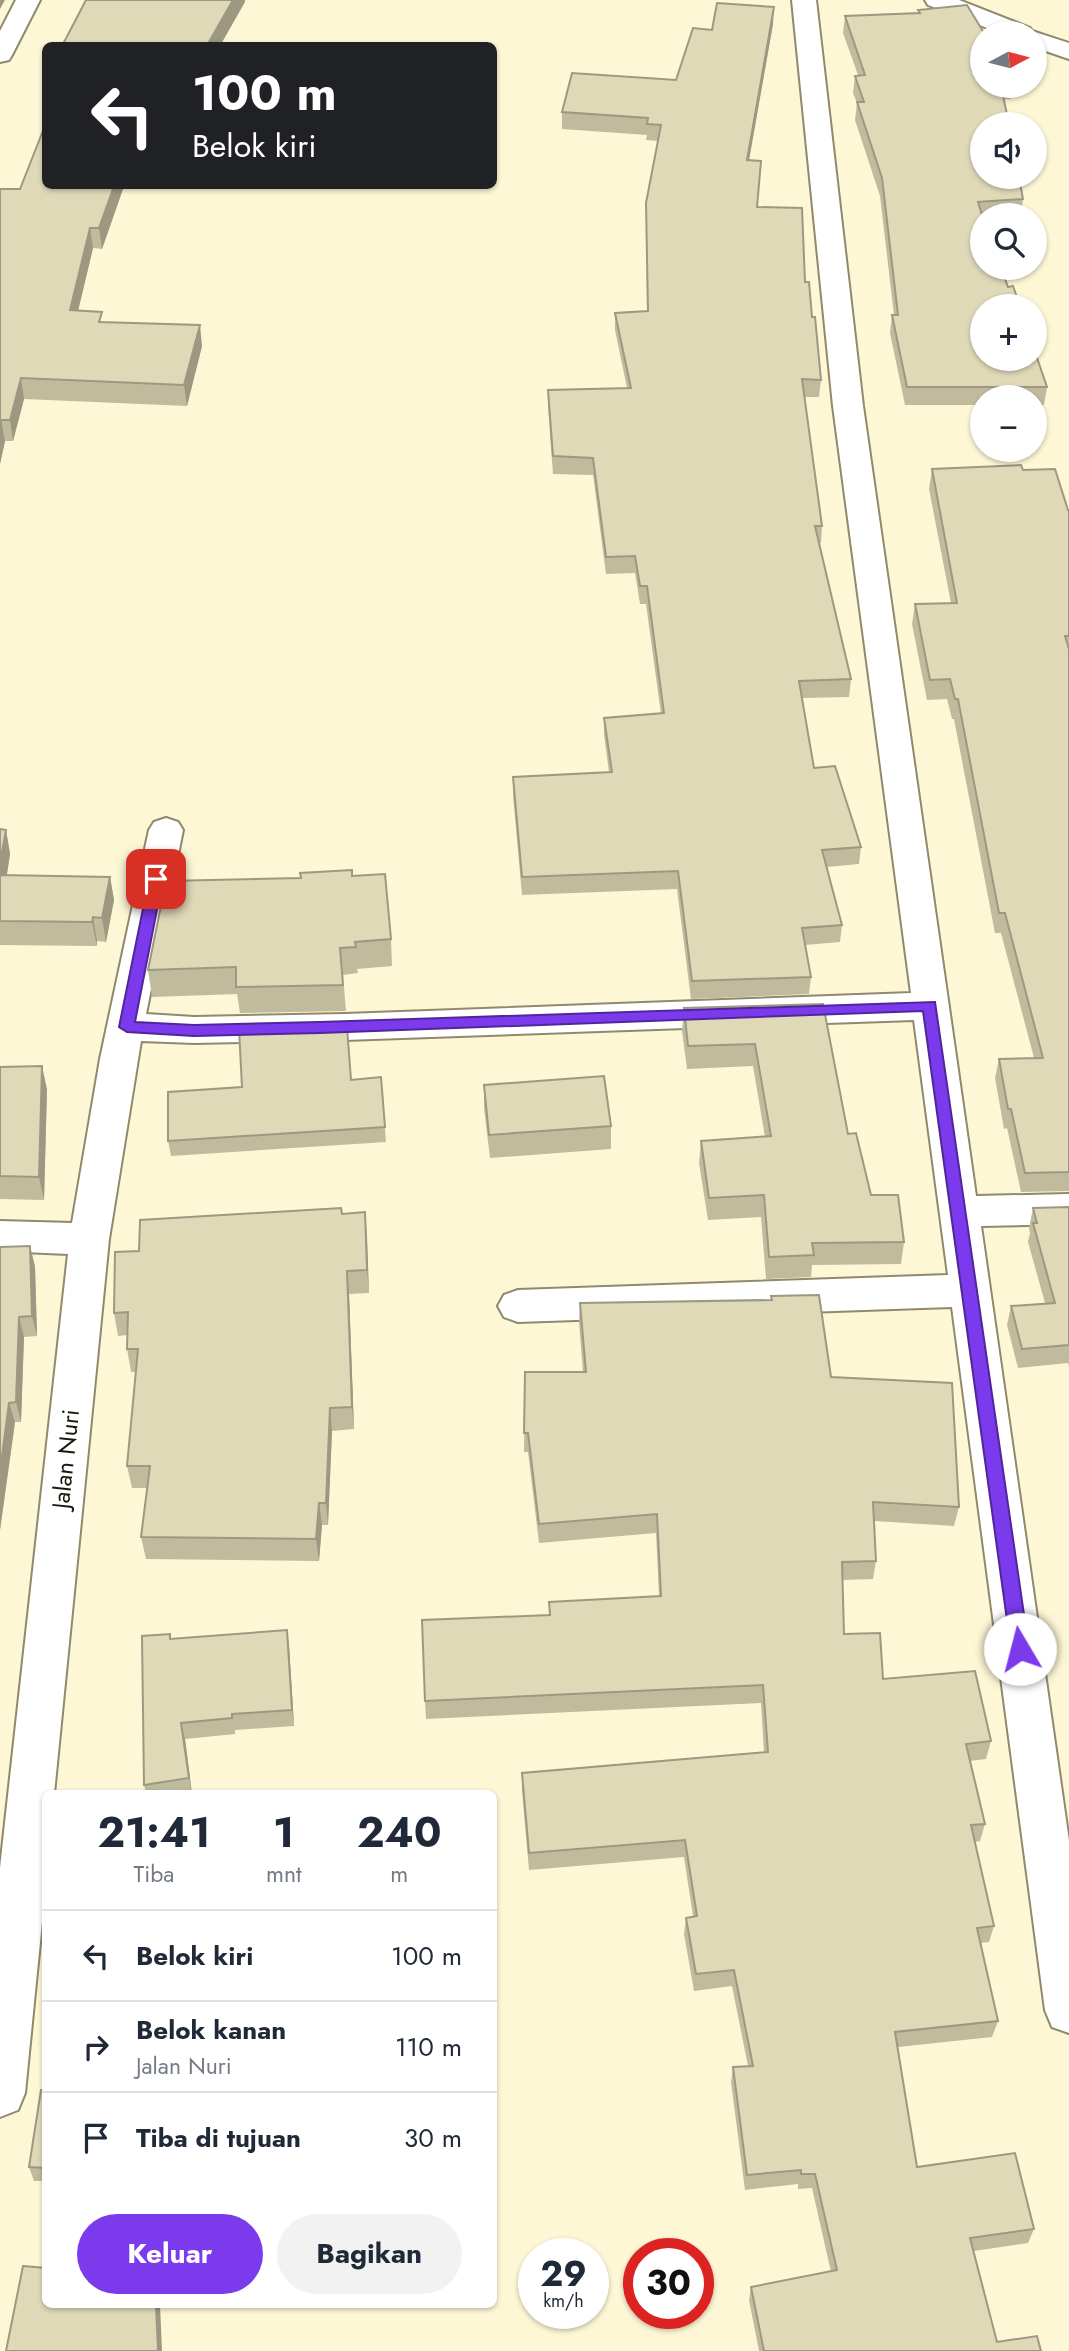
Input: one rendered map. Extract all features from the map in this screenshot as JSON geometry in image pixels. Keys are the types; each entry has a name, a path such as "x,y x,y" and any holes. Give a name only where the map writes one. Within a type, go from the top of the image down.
{"street":[{"path":"0,55 28,0"},
{"path":"804,0 848,406 930,1006 1065,1952 1069,2010"},
{"path":"937,0 990,21"},
{"path":"1047,43 1069,52"},
{"name":"Jalan Nuri","path":"0,2092 89,1239 119,1059 166,830"},
{"path":"127,1027 194,1030 345,1027 930,1006"},
{"path":"959,1212 1069,1209"},
{"path":"0,1236 89,1239"},
{"path":"518,1306 971,1290"}],"building":[{"path":"86,0 233,0 209,42 64,42"},
{"path":"717,3 774,7 747,160 761,161 757,207 802,208 805,282 809,282 812,317 815,317 821,380 802,379 822,526 815,526 851,679 799,681 814,768 835,766 861,847 822,850 842,925 802,928 811,977 692,981 678,871 522,877 513,777 612,772 604,718 664,713 647,586 640,586 635,556 606,557 593,458 553,456 548,390 631,388 615,313 648,311 646,203 661,125 647,124 648,118 562,112 572,73 676,80 693,28 712,30"},
{"path":"967,5 977,21 970,21 970,98 1004,98 1006,112 970,112 970,189 1021,189 1023,199 970,203 970,280 1005,280 1008,287 1013,286 1016,294 970,294 970,371 1042,371 1046,385 907,387 892,315 898,315 882,178 857,102 864,102 855,76 865,75 845,16 920,13 918,10"},
{"path":"42,133 42,189 113,189 99,228 90,228 70,310 102,312 99,322 200,325 184,385 21,378 10,420 1,420 0,426 0,189 20,189"},
{"path":"1021,465 1023,470 1055,469 1069,510 1069,636 1065,636 1069,649 1069,1172 1025,1173 1011,1109 1008,1109 999,1059 1043,1058 1005,913 999,913 958,699 955,699 950,679 930,680 915,604 957,603 932,469"},
{"path":"0,829 6,830 0,863"},
{"path":"352,870 352,876 385,874 391,939 355,942 356,947 340,948 343,985 236,987 236,967 148,970 166,881 301,878 300,873"},
{"path":"0,875 110,877 102,918 93,917 92,922 0,921"},
{"path":"823,1004 848,1134 856,1133 871,1195 898,1195 904,1242 812,1243 814,1255 769,1257 764,1195 709,1198 701,1141 771,1136 755,1044 688,1046 684,1008"},
{"path":"347,1027 351,1080 381,1077 385,1127 168,1141 168,1092 242,1087 239,1029"},
{"path":"42,1066 39,1177 0,1176 0,1067"},
{"path":"604,1076 611,1126 489,1135 484,1085"},
{"path":"1069,1207 1069,1345 1022,1349 1011,1306 1055,1303 1033,1223 1037,1223 1033,1208"},
{"path":"341,1208 342,1214 365,1212 367,1270 347,1271 352,1407 330,1408 326,1503 319,1503 316,1539 141,1537 150,1466 127,1466 138,1349 127,1349 128,1312 114,1313 115,1252 139,1251 140,1220"},
{"path":"30,1246 32,1316 19,1317 16,1402 9,1403 0,1471 0,1247"},
{"path":"819,1295 831,1377 952,1383 959,1507 873,1502 876,1561 842,1562 844,1634 880,1633 883,1679 975,1671 991,1741 966,1744 985,1824 971,1825 994,1926 977,1928 998,2021 895,2032 917,2167 1015,2153 1034,2229 970,2238 997,2342 1037,2336 1041,2351 764,2351 751,2287 837,2270 815,2174 801,2174 801,2170 747,2175 733,2067 753,2066 734,1970 696,1974 686,1918 697,1916 685,1840 529,1853 522,1773 768,1752 763,1685 425,1701 422,1620 550,1615 549,1602 661,1596 657,1514 539,1524 528,1433 524,1433 525,1372 586,1372 580,1303 772,1300 771,1296"},
{"path":"287,1630 292,1710 232,1714 232,1718 181,1723 189,1778 144,1785 142,1636 170,1634 170,1639"},
{"path":"41,2090 42,2090 42,2168 29,2167"},
{"path":"23,2266 42,2268 42,2308 156,2308 158,2351 6,2351"}],"route":[{"path":"156,879 127,1027 194,1030 320,1028 930,1006 1020,1649"}]}
